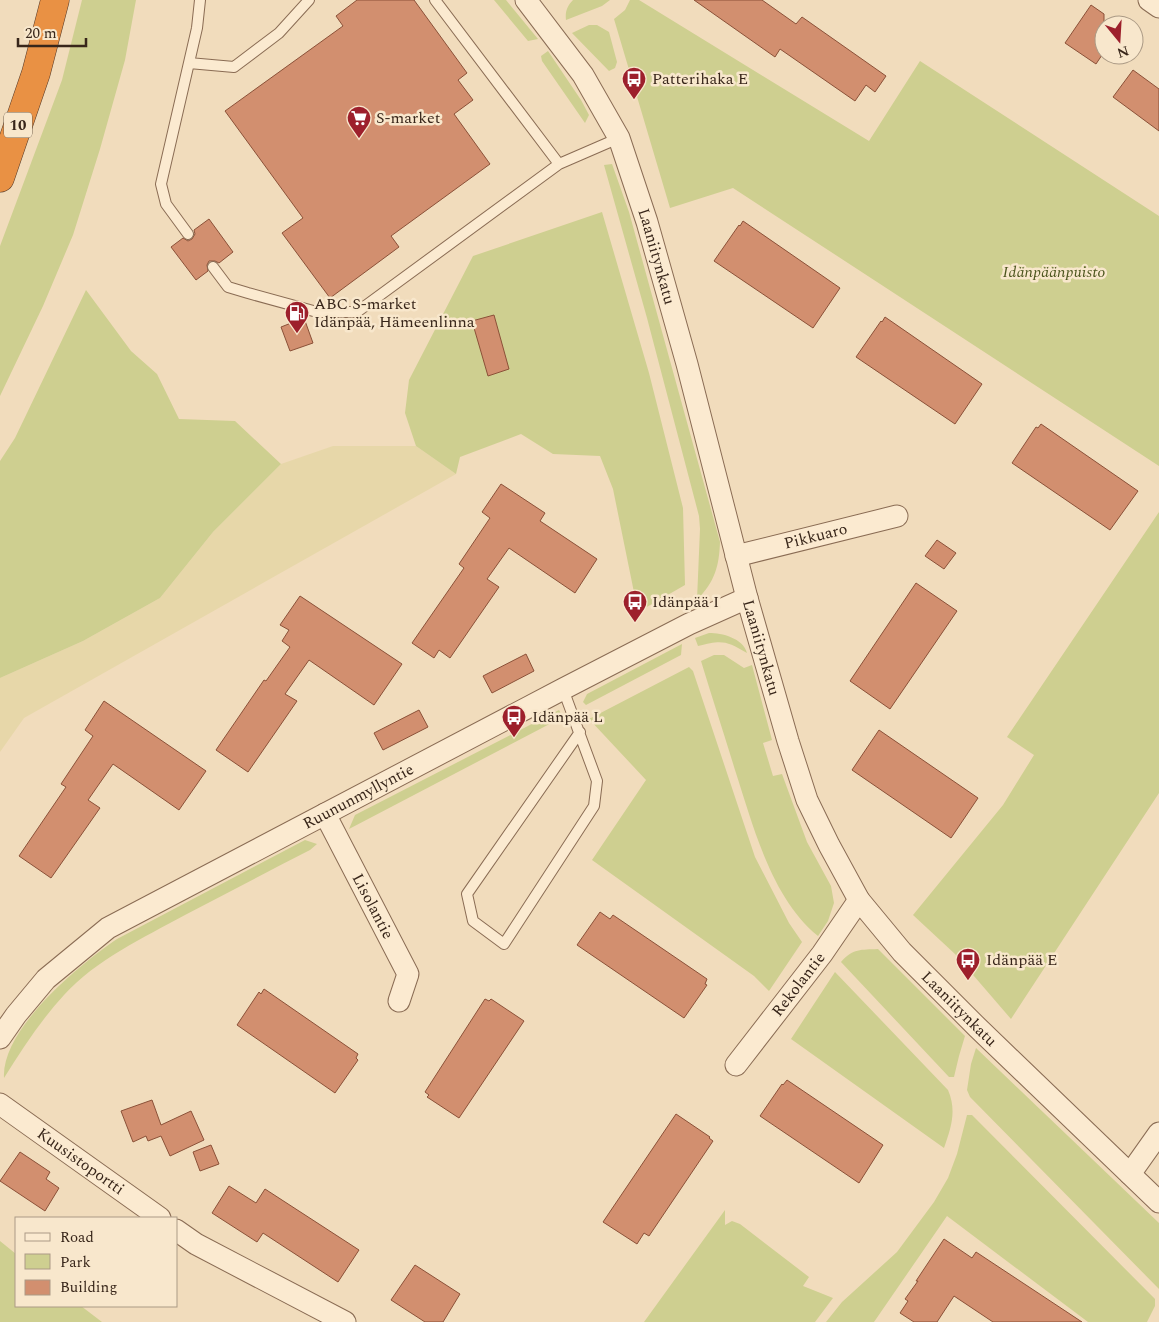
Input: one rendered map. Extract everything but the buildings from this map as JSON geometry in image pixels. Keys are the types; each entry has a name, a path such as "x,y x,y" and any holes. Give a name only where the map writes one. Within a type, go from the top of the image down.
{"highway":[{"name":"10","path":"0,178 36,73 55,0"}],"street":[{"path":"1149,0 1159,7"},
{"name":"Laaniitynkatu","path":"530,1 582,75 619,138 647,222 688,364 747,598 788,740 807,800 829,845 859,900 902,952 1159,1202"},
{"name":"Pikkuaro","path":"736,556 897,516"},
{"name":"Ruununmyllyntie","path":"0,1038 16,1014 46,979 108,928 563,689 689,624 747,598"},
{"name":"Lisolantie","path":"325,814 408,974 399,1001"},
{"name":"Rekolantie","path":"736,1065 822,954 859,900"},
{"name":"Kuusistoportti","path":"0,1104 159,1217"},
{"path":"1130,1174 1159,1133"},
{"path":"178,1231 196,1244 345,1322"}],"lane":[{"path":"188,234 166,204 161,184 197,28 200,0"},
{"path":"189,62 234,66 279,32 309,0"},
{"path":"435,0 559,164"},
{"path":"214,267 228,287 317,312 357,312 559,164 619,138"},
{"path":"563,689 580,732 597,781 594,806 504,944 473,921 467,894 580,732"}],"shaded area":[{"path":"333,446 416,446 456,474 24,718 0,752 0,678 83,641 160,598 213,532 281,464"}],"green space":[{"path":"82,0 136,0 125,60 73,235 43,306 0,396 0,246 62,80"},
{"path":"494,0 506,0 538,39 528,41"},
{"path":"573,0 610,0 602,6 566,20 567,9"},
{"name":"Idänpäänpuisto","path":"630,0 639,0 869,141 920,61 1159,216 1159,466 733,188 670,208 614,19 625,10"},
{"path":"589,25 597,25 609,32 617,62 615,68 609,71 572,33"},
{"path":"548,51 589,115 585,123 542,61 541,56"},
{"path":"612,164 629,212 720,542 719,559 715,573 697,600 699,516 647,318 604,165"},
{"path":"602,212 649,373 683,508 685,585 638,612 613,489 600,456 553,454 521,434 460,457 456,474 416,446 405,413 409,380 473,256"},
{"path":"86,290 131,351 157,374 179,419 235,421 281,464 213,532 160,598 83,641 0,678 0,461 15,438"},
{"path":"1159,512 1159,793 1011,1019 955,954 913,915 1003,805 1034,755 1007,737"},
{"path":"709,633 726,635 737,640 747,653 723,642 698,646 695,638"},
{"path":"682,644 681,655 586,705 583,702 587,694"},
{"path":"714,655 724,655 744,668 752,665 772,740 763,743 773,776 782,774 807,842 831,886 834,903 828,921 818,936 788,902 776,881 757,837 701,661"},
{"path":"689,667 693,671 755,857 789,923 802,942 769,991 754,976 592,860 646,780 589,719"},
{"path":"559,710 563,717 349,829 355,815"},
{"path":"305,840 317,844 310,850 137,941 106,960 77,982 47,1014 4,1078 6,1059 15,1039 46,1000 83,964 117,939"},
{"path":"878,949 965,1036 954,1077 949,1077 841,962 853,952"},
{"path":"835,972 948,1090 953,1112 944,1148 791,1039"},
{"path":"976,1048 1159,1223 1159,1289 970,1097 967,1090 971,1064"},
{"path":"967,1115 972,1115 1155,1299 1155,1306 1147,1322 1088,1322 947,1216 874,1322 826,1322 842,1302 897,1252 934,1202 948,1178 957,1154"},
{"path":"725,1210 725,1225 732,1221 740,1224 809,1277 803,1286 833,1298 815,1322 644,1322"},
{"path":"0,1241 15,1253 15,1307 82,1307 102,1322 0,1322"}],"place":[{"name":"Patterihaka E","path":"634,100"},
{"name":"S-market","path":"359,139"},
{"name":"ABC S-market Idänpää, Hämeenlinna","path":"297,334"},
{"name":"Idänpää I","path":"635,623"},
{"name":"Idänpää L","path":"514,738"},
{"name":"Idänpää E","path":"968,981"}]}
